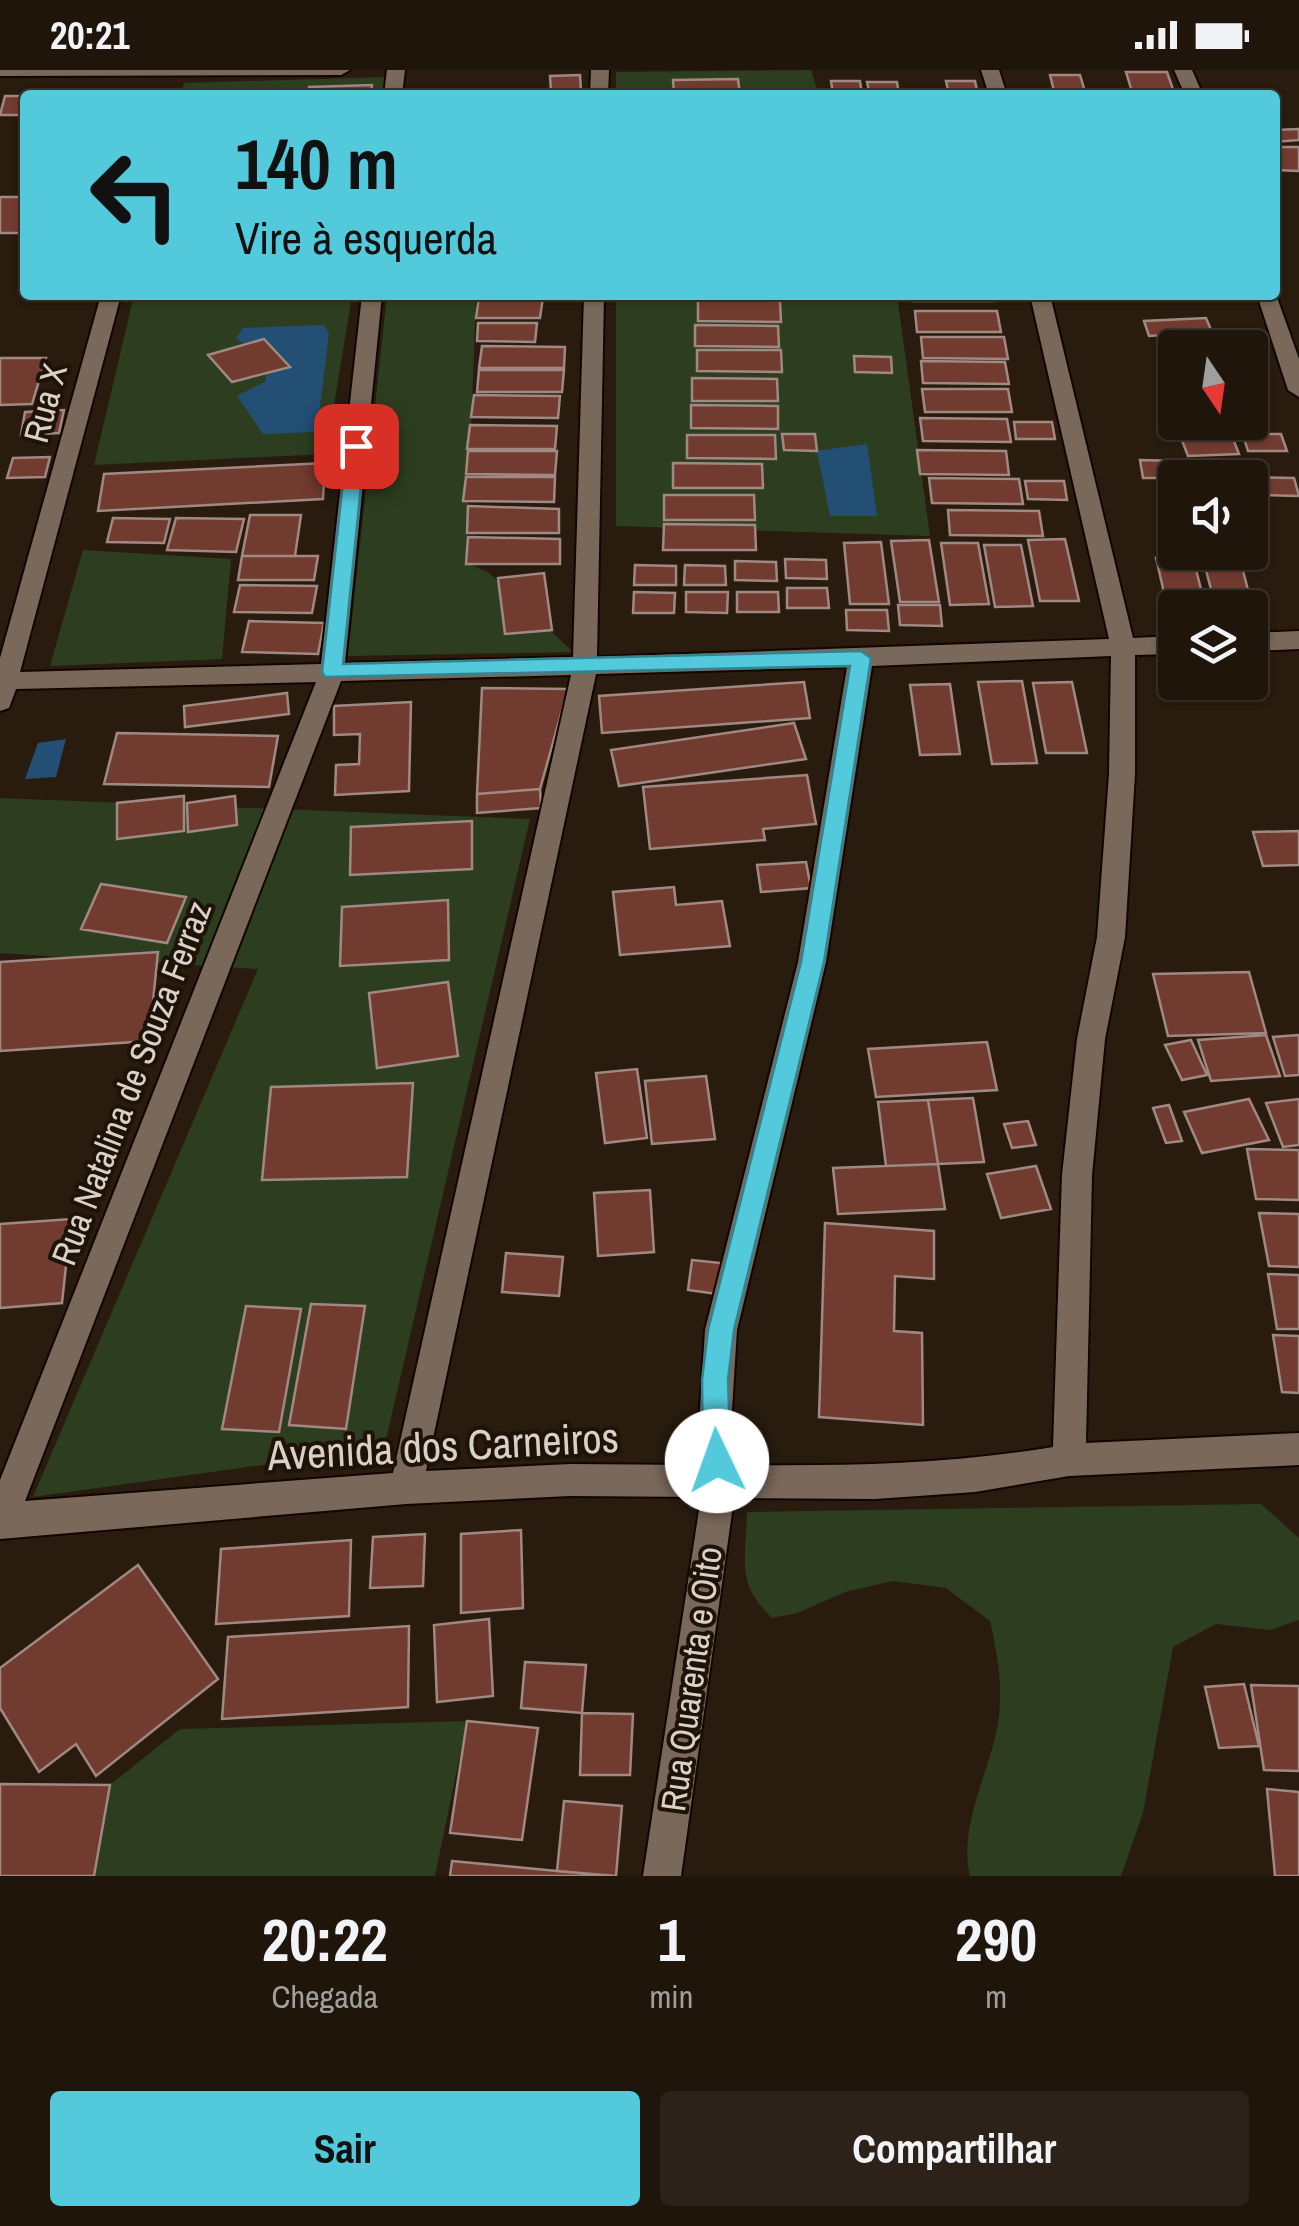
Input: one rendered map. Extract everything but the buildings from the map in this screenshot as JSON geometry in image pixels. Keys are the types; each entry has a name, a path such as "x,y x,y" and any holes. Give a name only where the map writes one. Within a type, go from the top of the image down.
{"street":[{"path":"0,70 342,70"},
{"name":"Rua X","path":"3,688 110,300"},
{"name":"Rua Natalina de Souza Ferraz","path":"0,1521 332,672 371,300"},
{"path":"406,1488 585,667 594,300"},
{"path":"1041,300 1122,647 1122,774 1111,937 1091,1039 1077,1175 1069,1460"},
{"path":"1269,300 1299,390"},
{"path":"1268,641 1299,640"},
{"path":"3,688 332,672 585,667 1158,646"},
{"name":"Rua Quarenta e Oito","path":"662,1876 720,1482 714,1441 721,1330 812,962 861,658"},
{"name":"Avenida dos Carneiros","path":"0,1521 406,1488 570,1480 875,1483 975,1476 1069,1460 1299,1449"}],"green space":[{"path":"811,70 817,90 616,90 616,72"},
{"path":"387,77 385,90 182,90 184,83"},
{"path":"133,300 351,300 326,454 94,465"},
{"path":"386,300 476,300 466,563 488,572 573,652 348,656"},
{"path":"616,300 898,300 930,536 616,526"},
{"path":"83,550 231,559 222,659 50,666"},
{"path":"0,798 530,819 384,1448 33,1497 258,969 0,953"},
{"path":"1261,1504 1299,1538 1299,1620 1269,1630 1216,1624 1173,1647 1143,1813 1121,1876 970,1876 970,1824 1000,1708 990,1621 946,1588 893,1581 845,1592 797,1613 772,1618 752,1593 745,1570 747,1512"},
{"path":"467,1721 435,1876 94,1876 110,1785 180,1729"}],"water":[{"path":"324,325 329,333 317,432 263,434 237,396 266,381 266,375 290,366 264,339 243,343 236,338 243,328"},
{"path":"867,444 877,516 830,516 817,451"},
{"path":"66,739 56,777 25,779 38,743"}],"route":[{"path":"356,446 332,672 861,658 812,962 721,1330 715,1380 717,1461"}]}
